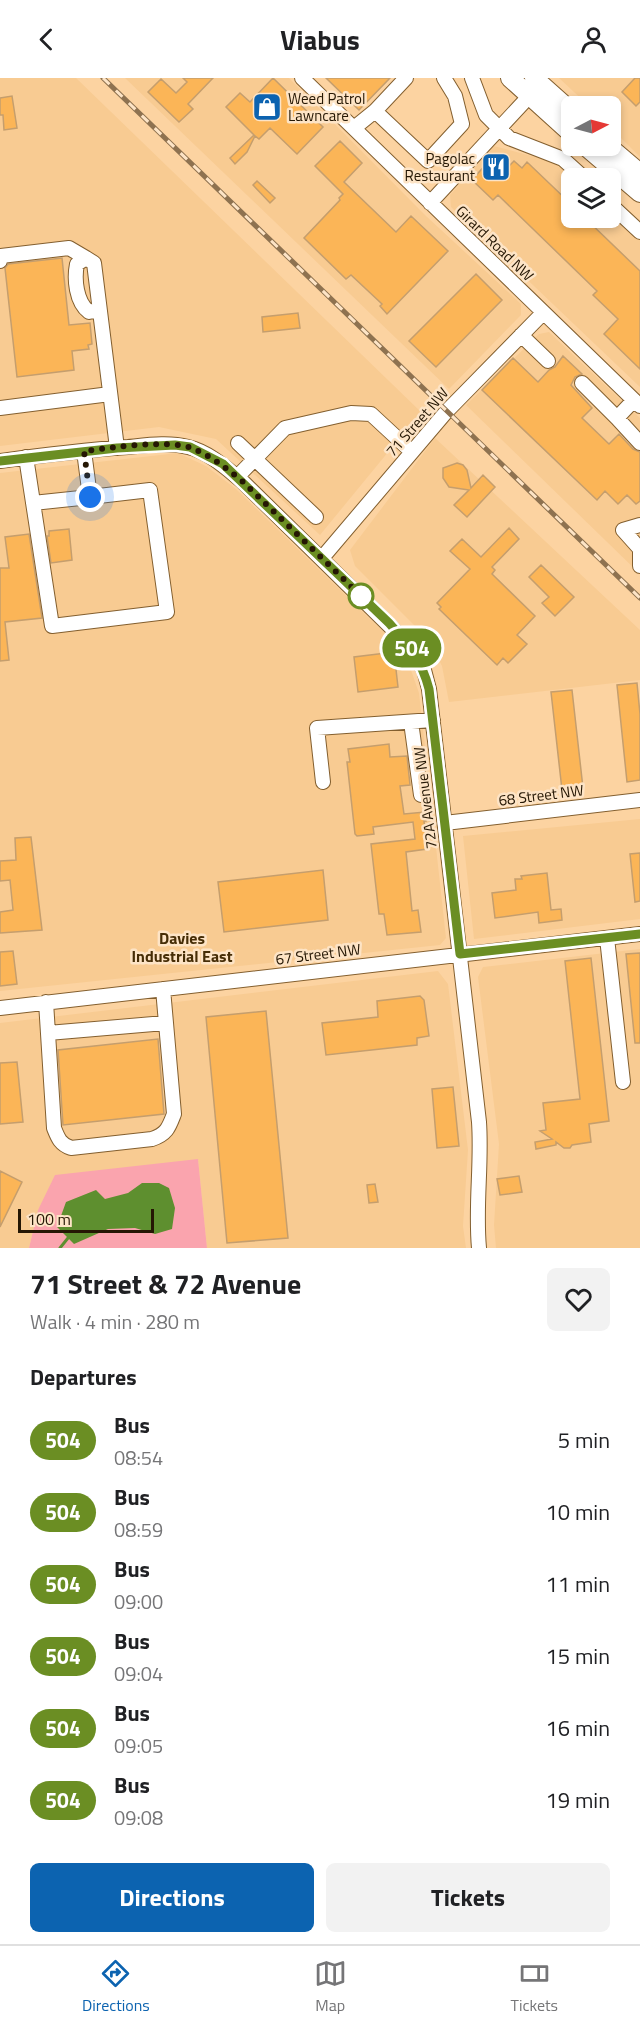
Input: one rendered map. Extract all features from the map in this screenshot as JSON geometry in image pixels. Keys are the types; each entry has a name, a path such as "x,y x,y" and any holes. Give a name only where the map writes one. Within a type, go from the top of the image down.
{"main road":[{"path":"510,78 535,86 561,104"},
{"path":"535,86 561,120"},
{"path":"597,156 640,193"},
{"path":"620,156 640,173"}],"street":[{"name":"Girard Road NW","path":"302,78 637,403"},
{"path":"354,128 375,111 406,78"},
{"path":"375,111 428,161 462,124 455,96 444,78"},
{"path":"472,78 486,115 499,129 517,142 563,159 573,168"},
{"path":"430,203 499,129 535,86"},
{"path":"621,214 640,232"},
{"path":"0,261 1,255 69,248 94,263 117,448 0,461"},
{"path":"86,258 77,264 75,272 77,290 82,307 88,312 99,310"},
{"name":"71 Street NW","path":"322,558 446,412 543,313"},
{"path":"521,335 548,361"},
{"path":"582,383 640,442"},
{"path":"0,408 110,394"},
{"path":"617,418 637,403"},
{"path":"237,477 285,428 351,413 371,414 412,452"},
{"path":"238,443 316,517"},
{"name":"72A Avenue NW","path":"117,448 161,445 190,447 223,464 389,623 415,652 427,678 480,1142 477,1209 479,1248"},
{"path":"84,451 90,497"},
{"path":"26,457 33,503 52,626 167,612 150,490 33,503"},
{"path":"640,525 623,530 640,551 640,566"},
{"path":"324,782 317,728 433,720"},
{"path":"411,722 421,795"},
{"name":"68 Street NW","path":"445,823 640,800"},
{"name":"67 Street NW","path":"0,1008 640,934"},
{"path":"607,938 623,1082"},
{"path":"46,1002 54,1128 59,1141 71,1148 152,1139 162,1136 174,1113 163,989"},
{"path":"48,1034 165,1023"}],"shaded area":[{"path":"0,78 76,78 421,412 320,535 216,439 159,427 0,446"},
{"path":"125,78 289,78 426,216 521,304 521,315 449,389"},
{"path":"559,78 640,78 640,157 621,138 621,96 578,96"},
{"path":"494,146 558,163 564,168 561,168 561,228 621,228 621,220 640,238 640,387 451,207 450,195"},
{"path":"549,332 640,418 640,574 466,405 539,334"},
{"path":"435,438 640,630 640,680 449,702 442,666 428,639 355,566 350,550"},
{"path":"178,453 206,466 236,489 405,653 419,693 446,938 440,945 0,991 0,473"},
{"path":"640,819 640,919 474,939 463,836"},
{"path":"640,949 640,1248 496,1248 494,1225 499,1144 478,977 483,967"},
{"path":"438,971 448,984 468,1150 463,1226 466,1248 207,1248 198,1159 38,1210 29,1248 0,1248 0,1023"},
{"path":"198,1159 207,1248 29,1248 38,1210 55,1175"},
{"path":"142,1183 159,1183 169,1188 175,1208 172,1229 155,1234 135,1228 108,1229 74,1244 57,1227 66,1202 96,1190 105,1199 128,1193"}],"building":[{"path":"183,78 213,78 188,104 193,109 179,122 148,92 161,79 176,93 187,82"},
{"path":"273,78 323,127 297,154 270,128 259,139 255,136 247,152 235,164 230,158 254,135 226,107 240,93 250,102"},
{"path":"326,78 390,78 359,110"},
{"path":"635,78 640,78 640,102 636,106 622,92"},
{"path":"12,96 17,128 4,130 3,115 0,115 0,98"},
{"path":"340,141 362,163 344,182 396,232 411,216 448,251 387,314 380,306 382,304 351,275 346,279 304,238 343,194 315,166"},
{"path":"495,154 508,167 514,161 522,168 527,162 561,194 561,228 595,228 640,271 640,369 604,334 618,319 593,295 597,291 498,195 493,200 472,180"},
{"path":"257,181 275,198 270,203 253,185"},
{"path":"62,258 69,325 90,323 92,344 88,345 89,349 72,351 74,370 17,377 5,268 8,264"},
{"path":"476,274 502,300 436,367 409,341"},
{"path":"298,313 300,328 263,332 262,317"},
{"path":"563,356 582,374 575,377 571,385 592,408 582,418 609,444 619,434 633,449 640,452 640,501 636,504 627,495 618,504 605,491 597,500 482,390 513,358 538,382 555,367"},
{"path":"457,463 463,465 467,470 471,488 483,475 495,487 467,517 454,505 469,490 449,487 443,478 443,468"},
{"path":"509,528 519,539 492,567 495,570 492,574 535,616 517,635 527,644 508,663 503,658 497,665 439,609 441,607 437,603 470,569 450,551 462,539 481,557"},
{"path":"69,529 72,560 51,563 47,536 49,536 49,531"},
{"path":"29,534 42,618 5,622 9,660 0,661 0,568 9,568 5,537"},
{"path":"541,565 574,597 555,616 542,603 549,597 529,577"},
{"path":"394,652 398,687 358,692 354,657"},
{"path":"637,683 640,714 640,780 627,782 617,685"},
{"path":"572,690 583,788 562,790 551,692"},
{"path":"389,744 390,757 407,756 410,785 400,786 404,814 425,812 427,849 406,852 412,911 418,910 421,932 387,935 384,914 379,914 371,844 415,839 413,822 373,827 374,834 357,836 347,762 350,762 348,749"},
{"path":"31,837 42,930 0,933 0,912 13,910 10,880 0,881 0,861 16,860 15,838"},
{"path":"640,853 640,901 635,902 630,854"},
{"path":"323,870 328,920 224,932 218,882"},
{"path":"547,873 551,910 561,909 562,920 539,923 538,912 495,918 492,893 516,890 515,879 522,879 521,876"},
{"path":"13,951 17,984 0,986 0,952"},
{"path":"640,953 640,1043 635,1043 626,954"},
{"path":"591,958 609,1121 589,1124 591,1142 564,1148 556,1142 556,1145 536,1149 535,1142 552,1139 540,1131 546,1130 543,1103 580,1099 565,961"},
{"path":"420,996 424,1000 429,1036 417,1038 417,1045 326,1055 322,1023 378,1017 377,1001"},
{"path":"266,1011 288,1238 227,1243 206,1017"},
{"path":"158,1039 164,1114 63,1125 58,1050"},
{"path":"17,1062 23,1122 0,1124 0,1063"},
{"path":"453,1087 459,1146 437,1148 432,1089"},
{"path":"0,1171 22,1182 0,1227"},
{"path":"519,1176 522,1192 500,1195 497,1179"},
{"path":"375,1184 378,1202 369,1203 367,1185"}],"waterway":[{"path":"60,1248 68,1238"}],"railway":[{"path":"103,78 640,598"}],"bus line":[{"name":"504","path":"0,461 117,448 175,445 190,447 223,464 389,623 415,652 424,670 429,689 460,954 640,934"}],"place":[{"name":"Weed Patrol Lawncare","path":"267,107"},
{"name":"Pagolac Restaurant","path":"496,167"}],"district":[{"name":"Davies Industrial East","path":"182,947"}],"route":[{"path":"90,497 84,451 146,446 190,447 223,464 361,596"}]}
